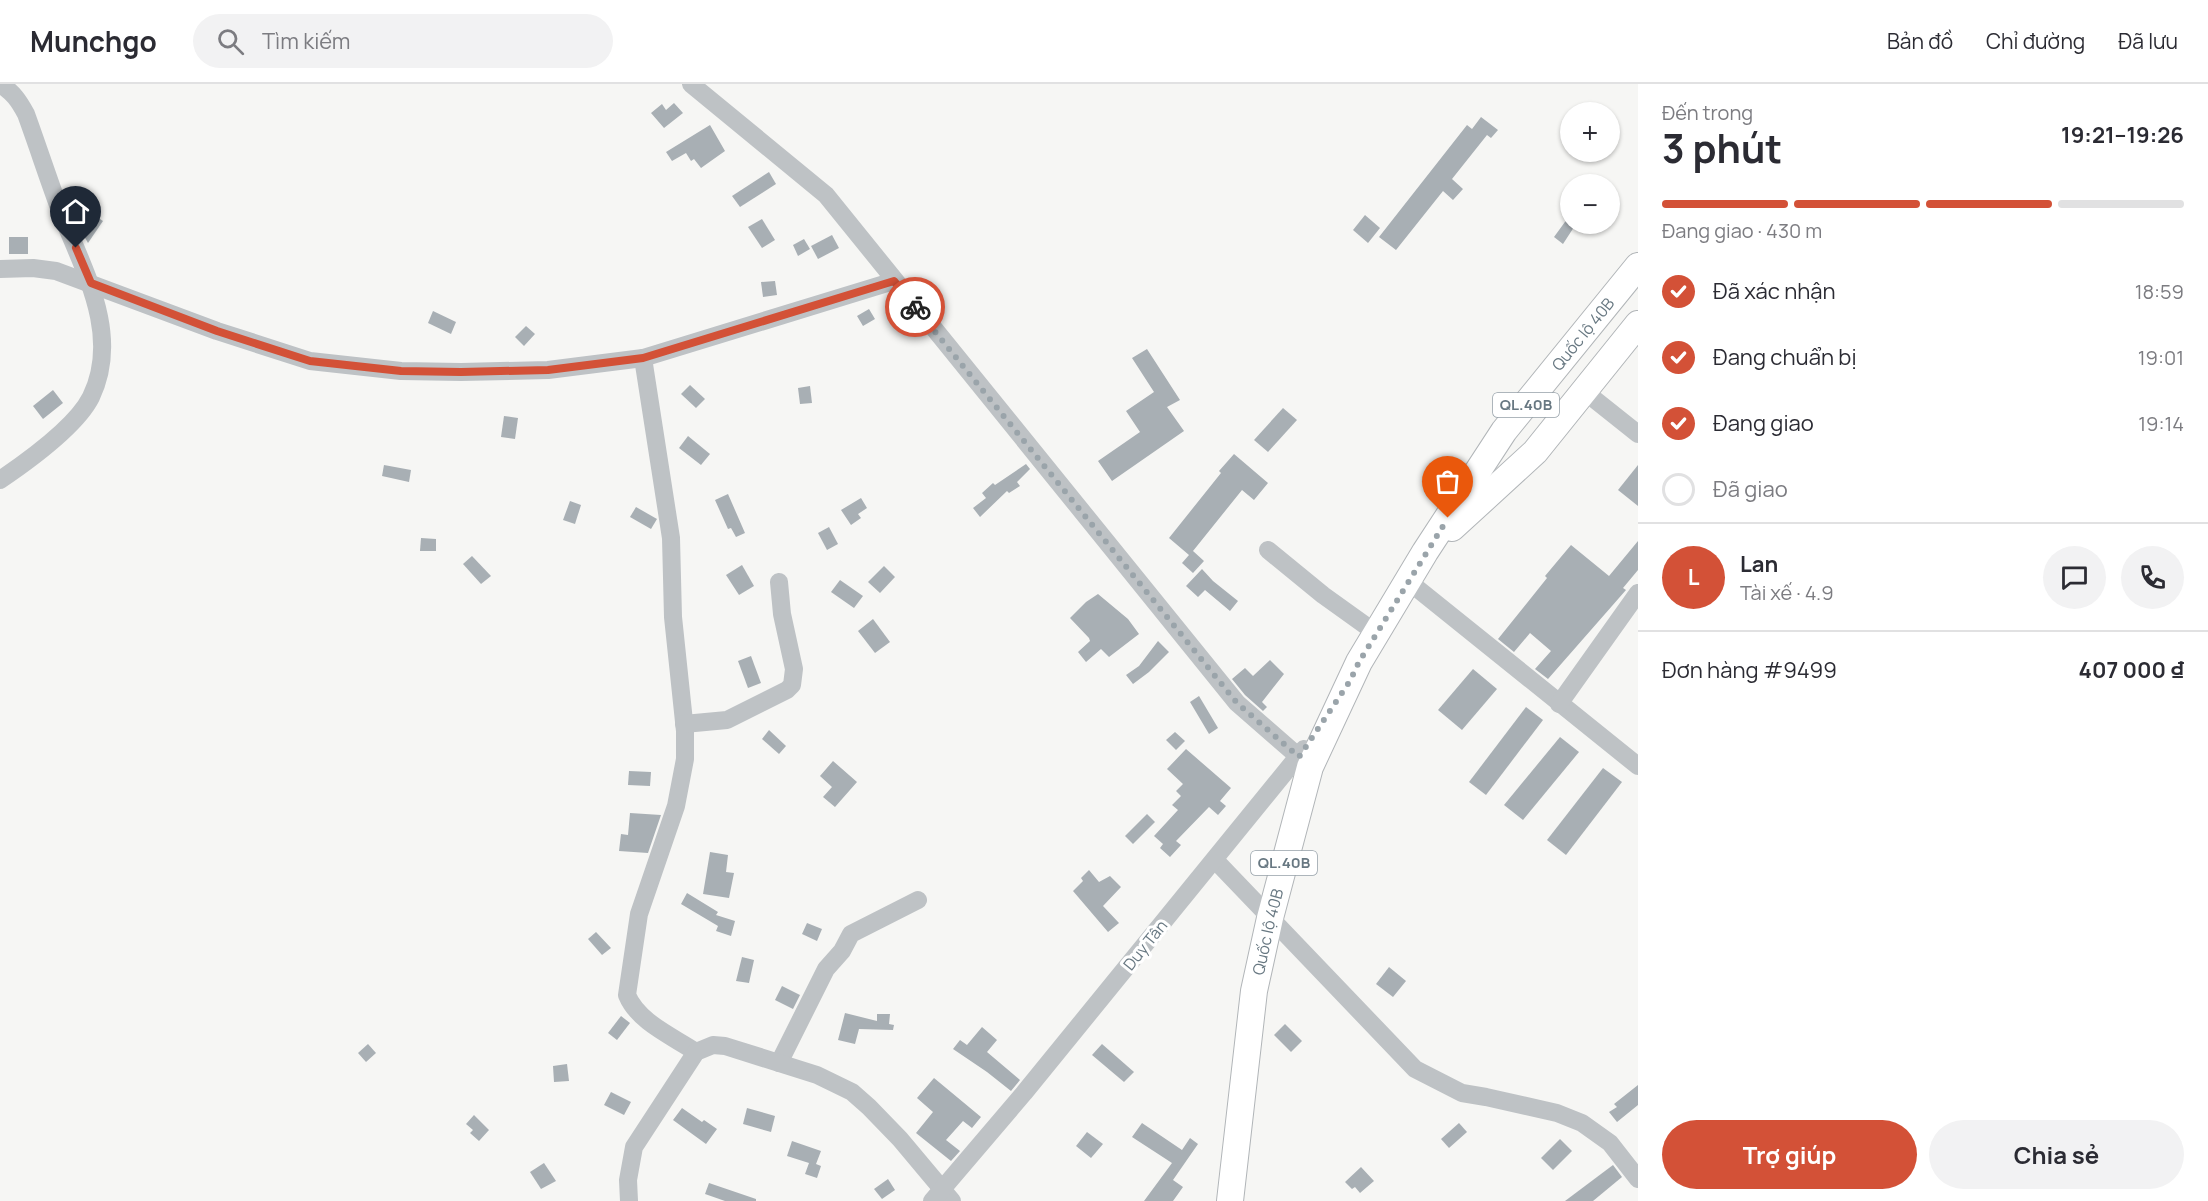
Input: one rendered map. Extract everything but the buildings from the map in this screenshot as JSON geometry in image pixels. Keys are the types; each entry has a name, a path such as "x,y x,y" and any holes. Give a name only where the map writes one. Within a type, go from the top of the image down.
{"highway":[{"name":"Quốc lộ 40B","path":"1230,1201 1254,991 1270,918 1310,767 1350,681 1376,633 1425,552 1504,431 1638,266"},
{"name":"Quốc lộ 40B","path":"1425,552 1535,452 1638,324"}],"street":[{"path":"0,84 19,100 26,114 61,212 91,283 99,309 102,335 97,380 90,399 55,438 34,457 0,480"},
{"path":"691,84 826,195 1237,703 1299,757"},
{"path":"0,269 33,268 56,271 217,331 299,358 349,367 401,371 548,370 643,358 894,281"},
{"path":"643,358 671,538 673,617 684,724 684,772 676,806 639,914 627,995 631,1006 640,1015 696,1052"},
{"path":"1584,391 1638,434"},
{"path":"1268,550 1323,595 1376,633"},
{"path":"1408,581 1638,766"},
{"path":"684,724 727,720 787,690 792,685 794,669 782,614 779,582"},
{"path":"1559,704 1638,593"},
{"name":"Duy Tân","path":"942,1197 1024,1093 1299,757 1350,681"},
{"path":"1215,860 1415,1069 1462,1093 1557,1113 1582,1123 1610,1143 1638,1179"},
{"path":"778,1063 826,969 842,951 851,934 918,900"},
{"path":"629,1201 628,1180 634,1146 696,1052 713,1045 725,1046 817,1075 860,1099 900,1139 942,1197"}],"way so far":[{"path":"915,307 1237,703 1299,757 1350,681 1425,552 1448,518"}],"route":[{"path":"76,248 91,283 217,331 310,361 401,371 548,370 643,358 894,281 915,307"}]}
